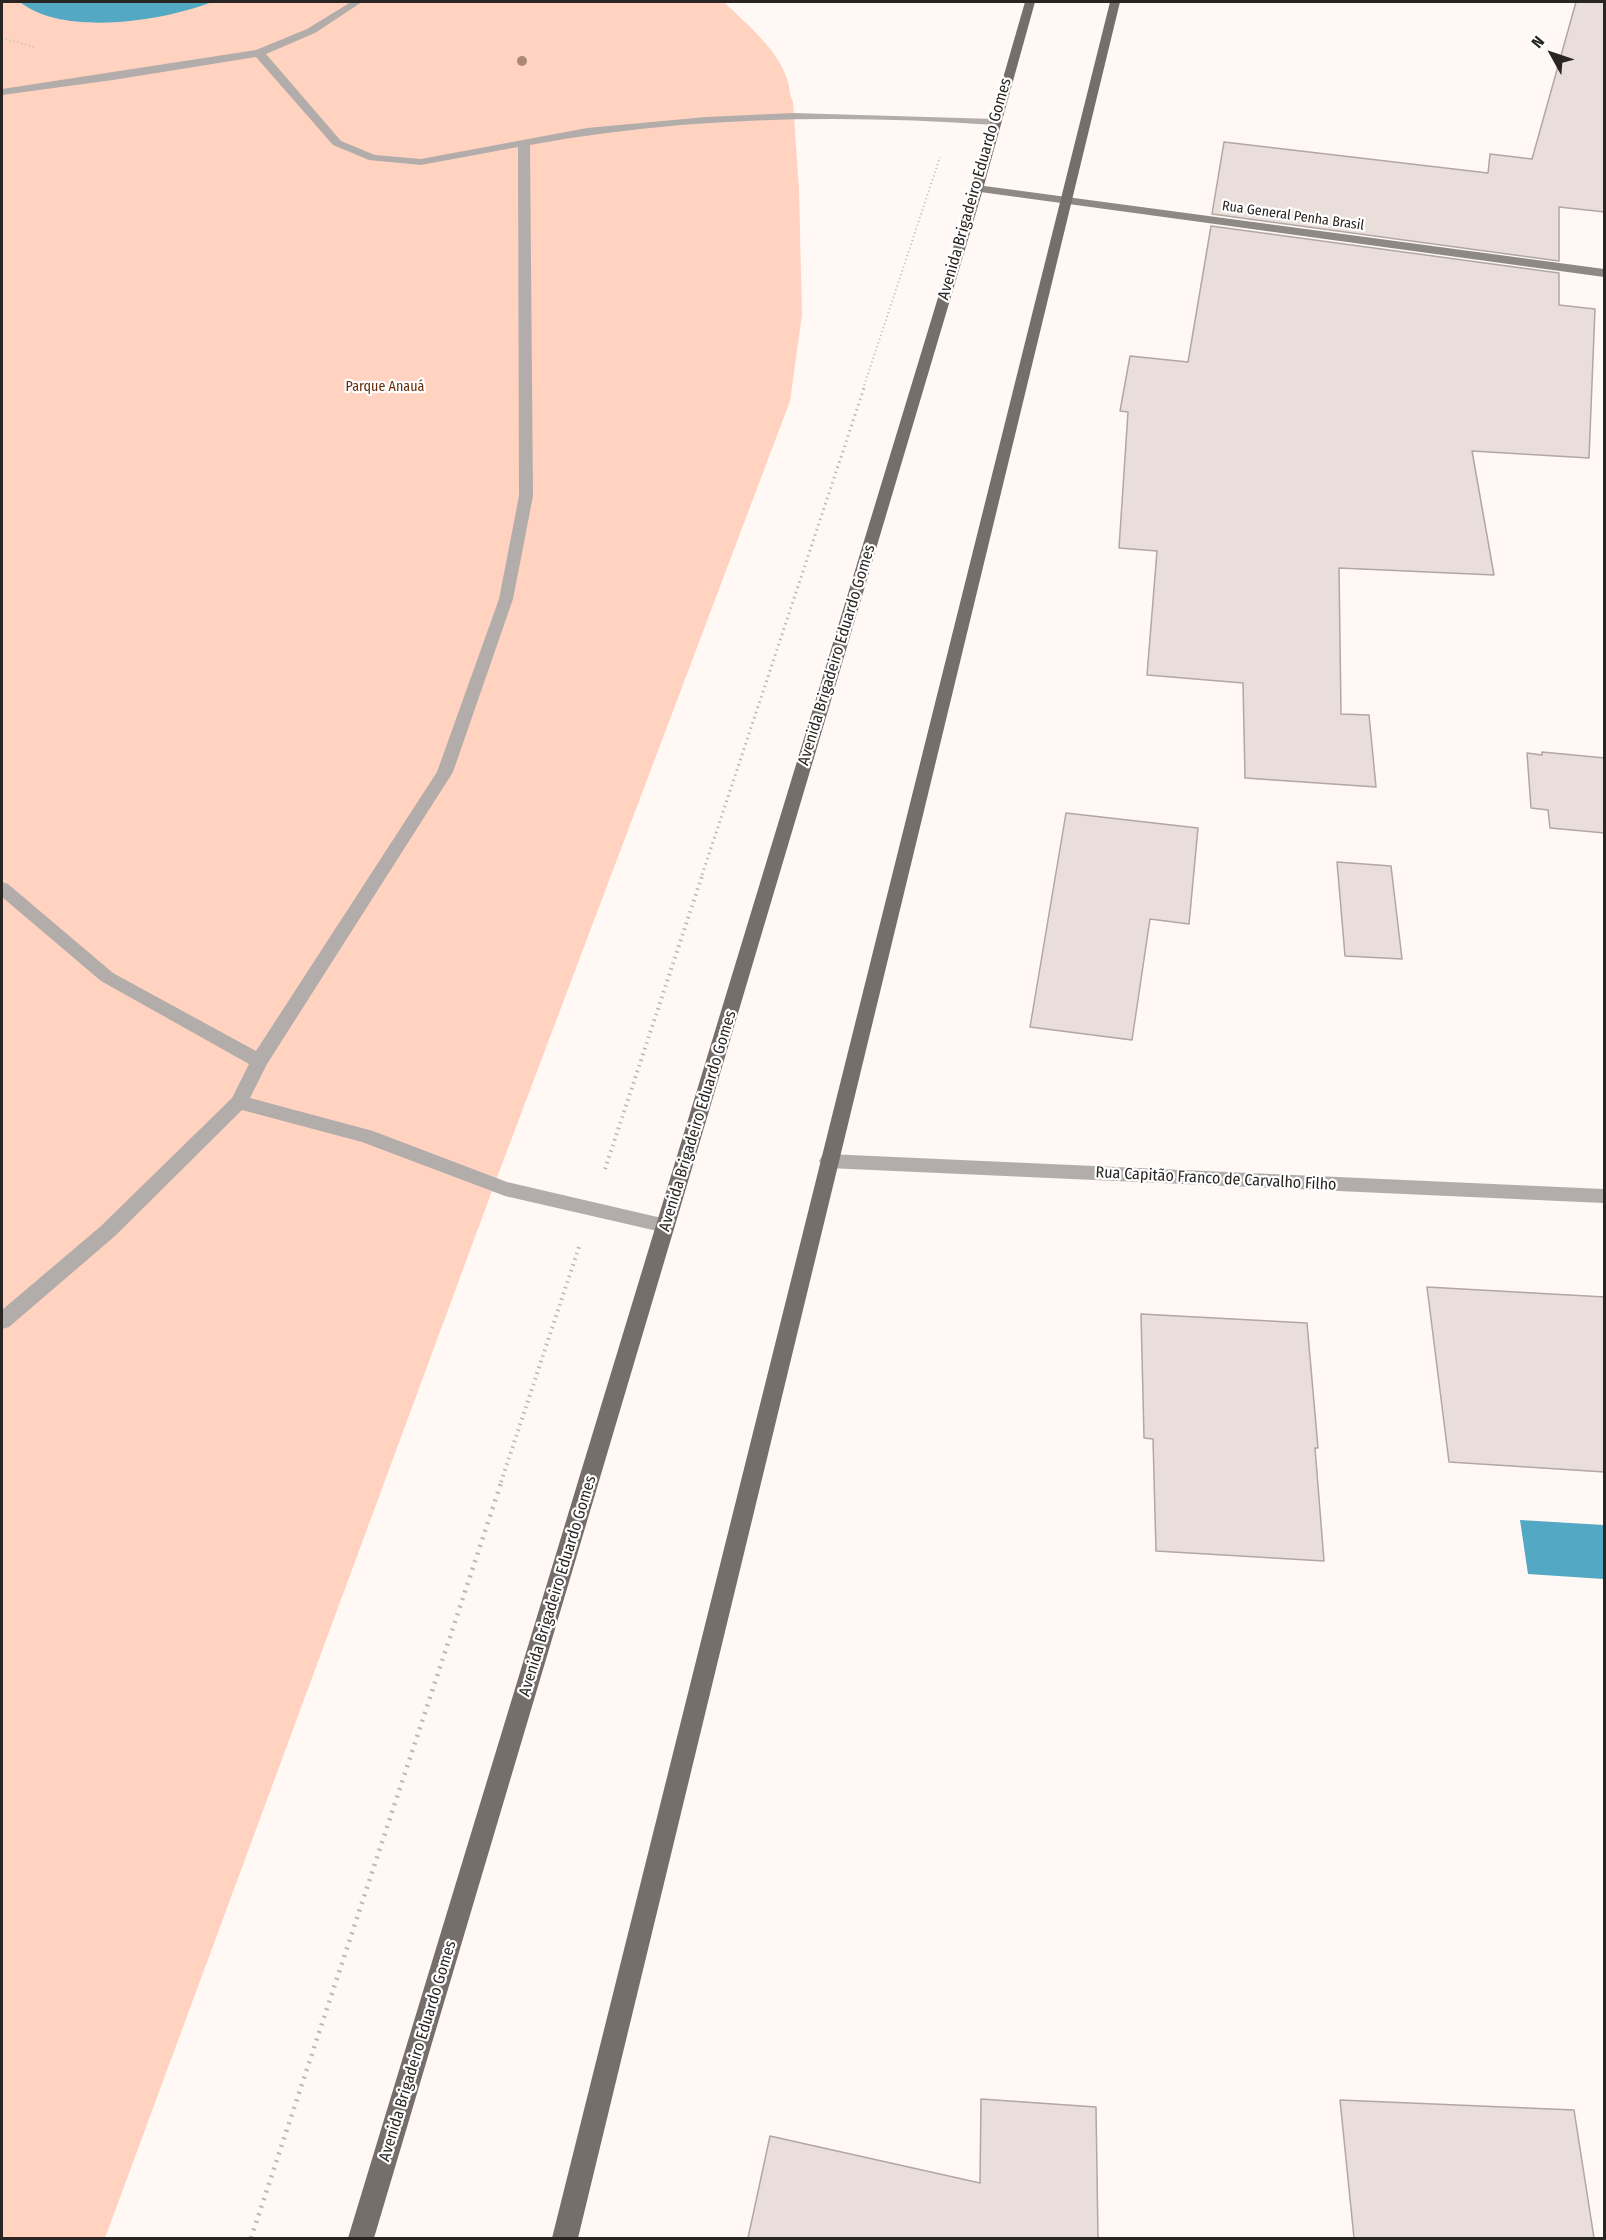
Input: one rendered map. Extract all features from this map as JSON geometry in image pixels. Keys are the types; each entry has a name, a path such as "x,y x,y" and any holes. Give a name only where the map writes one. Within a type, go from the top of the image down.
{"main road":[{"name":"Avenida Brigadeiro Eduardo Gomes","path":"361,2238 666,1226 1030,2"},
{"path":"565,2238 828,1161 1115,2"}],"street":[{"path":"2,92 113,77 259,53 311,31 357,2"},
{"path":"259,53 337,143 373,158 421,162 587,131 717,120 793,116 994,122"},
{"path":"2,1321 108,1231 239,1102 259,1061 445,772 506,599 526,496 524,142"},
{"name":"Rua General Penha Brasil","path":"976,189 1605,273"},
{"path":"2,888 107,977 259,1061"},
{"path":"239,1102 368,1136 505,1189 666,1226"},
{"name":"Rua Capitão Franco de Carvalho Filho","path":"828,1161 1605,1196"}],"path":[{"path":"251,2238 953,119"}],"green space":[{"name":"Parque Anauá","path":"2,2 724,2 768,47 787,79 793,102 799,190 802,315 790,401 496,1180 105,2238 2,2238"}],"water":[{"path":"20,2 212,2 141,20 87,22 39,13"},
{"path":"1520,1520 1604,1525 1604,1579 1528,1574"}],"building":[{"path":"1576,2 1605,2 1605,212 1559,207 1559,261 1212,214 1224,142 1488,173 1490,154 1532,159"},
{"path":"1211,226 1559,273 1559,305 1595,309 1589,458 1472,451 1494,575 1339,568 1341,714 1369,715 1376,787 1245,778 1243,683 1147,675 1157,551 1119,548 1128,412 1120,411 1130,356 1188,362"},
{"path":"1542,752 1605,758 1605,833 1550,828 1548,810 1531,808 1527,753 1542,755"},
{"path":"1066,813 1198,828 1189,924 1150,919 1132,1040 1030,1027"},
{"path":"1337,862 1391,866 1402,959 1345,956"},
{"path":"1427,1287 1605,1297 1605,1472 1449,1462"},
{"path":"1141,1314 1307,1323 1318,1448 1315,1448 1324,1561 1156,1551 1153,1439 1144,1438"},
{"path":"981,2099 1096,2107 1098,2238 748,2238 770,2136 980,2183"},
{"path":"1340,2100 1574,2110 1594,2238 1354,2238"}]}
